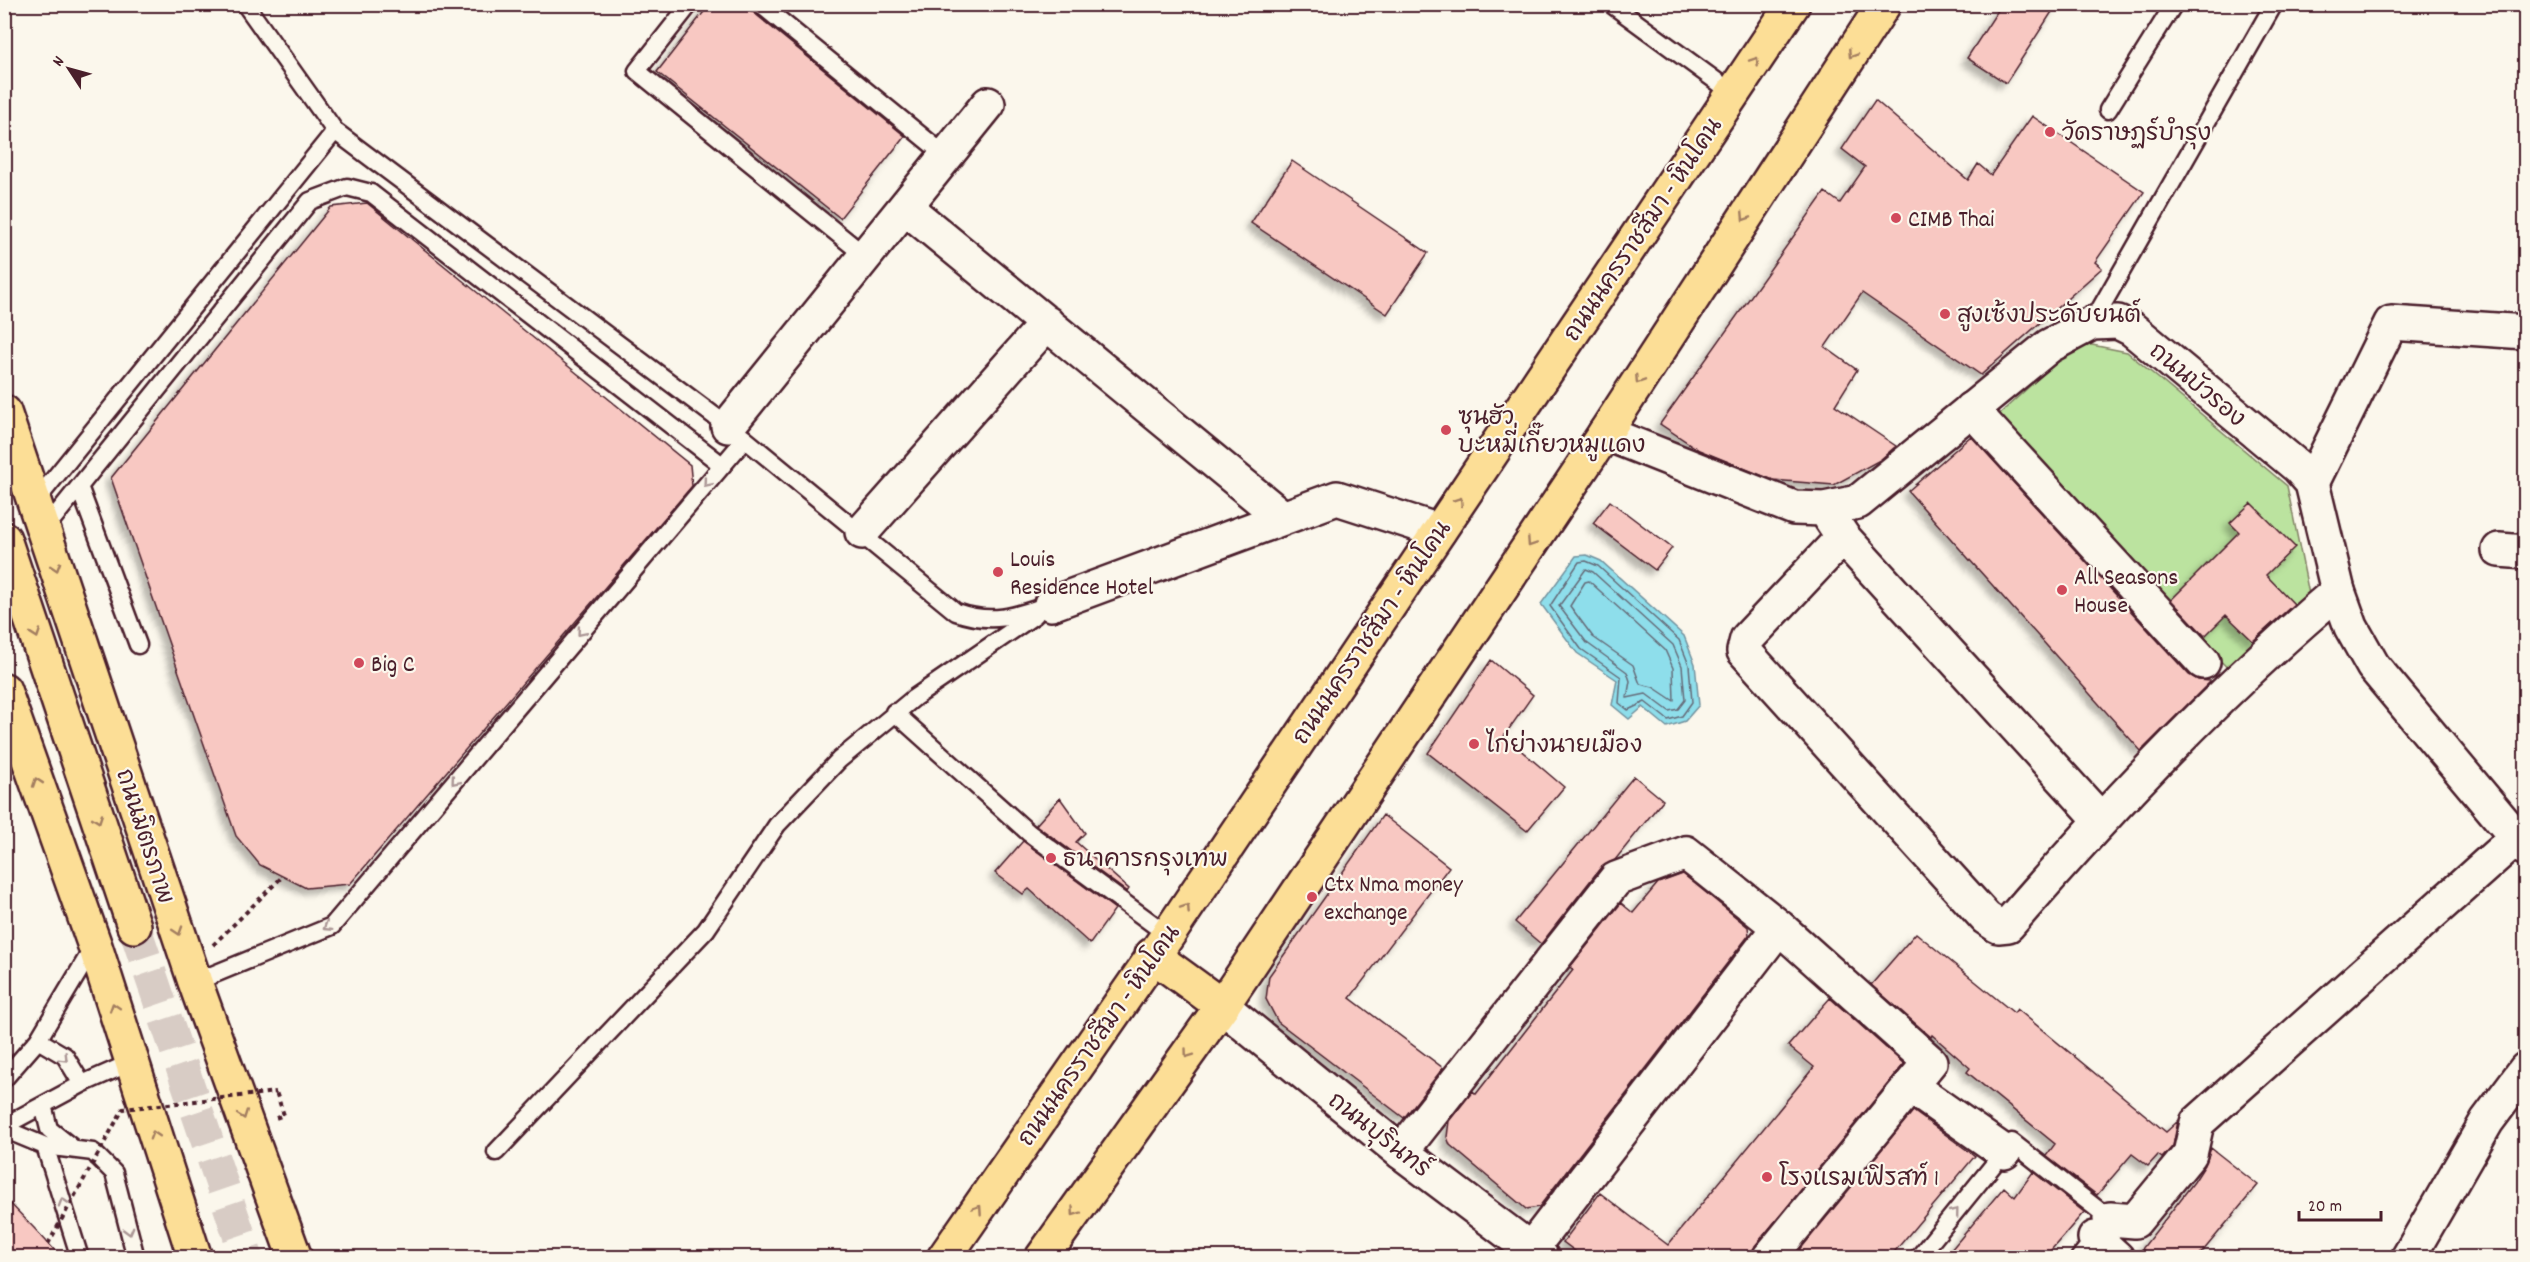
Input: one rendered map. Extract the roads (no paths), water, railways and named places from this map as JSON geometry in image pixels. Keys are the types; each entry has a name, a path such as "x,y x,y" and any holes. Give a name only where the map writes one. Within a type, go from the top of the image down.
{"main road":[{"name":"ถนนนครราชสีมา - หินโคน","path":"944,1257 1160,945 1793,4"},
{"path":"1042,1257 1222,1006 1605,433 1884,4"},
{"name":"ถนนมิตรภาพ","path":"4,412 195,982 295,1257"},
{"path":"4,539 134,926"},
{"path":"4,690 95,946 195,1257"},
{"path":"1160,945 1222,1006"}],"street":[{"path":"737,433 864,255 988,104"},
{"path":"905,207 1282,518"},
{"path":"1605,433 1794,508 1824,510 1858,502 2049,346 2092,322"},
{"name":"ถนนบัวรอง","path":"2092,322 2118,322 2132,329 2298,467 2312,483"},
{"path":"862,532 1047,323"},
{"path":"2100,1243 2135,1221 2190,1154 2197,1123 2521,844 2373,666 2351,627 2338,591 2312,483 2391,323 2526,332"},
{"path":"1971,409 2203,662"},
{"path":"1051,604 1337,498 1439,531"},
{"path":"1824,510 1843,537 2100,819"},
{"path":"1843,537 1747,639 1744,651 1986,918 1998,926 2008,925 2100,819 2295,627 2338,591"},
{"path":"1401,1152 1616,879 1686,853 1779,927 1930,1062 1769,1257"},
{"path":"1536,1253 1779,927"},
{"name":"ถนนบุรินทร์","path":"1222,1006 1401,1152 1536,1253"},
{"path":"2408,1257 2487,1121 2526,1069"},
{"path":"1910,1086 2004,1152"}],"lane":[{"path":"245,4 335,131 737,433 862,532 956,612 975,619 1005,619 1051,604"},
{"path":"690,4 637,71 864,255"},
{"path":"760,4 946,156"},
{"path":"1611,4 1734,94"},
{"path":"2108,110 2175,4"},
{"path":"2092,322 2274,4"},
{"path":"40,516 335,131"},
{"path":"40,516 80,489 310,201 346,187 371,193 722,465"},
{"path":"195,982 332,926 722,465 737,433"},
{"path":"80,489 138,645"},
{"path":"496,1152 706,930 777,825 839,760 894,712 1051,604"},
{"path":"894,712 1029,833 1160,945"},
{"path":"4,1080 38,1040 95,946"},
{"path":"38,1040 65,1056 82,1084"},
{"path":"4,1127 82,1084 132,1062"},
{"path":"44,1105 49,1129 75,1150"},
{"path":"4,1127 45,1146 93,1152 114,1173 136,1257"},
{"path":"1918,1257 2012,1142 2100,1243"},
{"path":"45,1146 80,1257"}],"water":[{"path":"1587,555 1601,561 1684,636 1695,664 1699,705 1685,721 1667,727 1643,707 1629,719 1612,705 1617,680 1577,653 1541,604 1576,556"}],"tunnel":[{"path":"134,926 247,1258"}],"place":[{"name":"วัดราษฏร์บำรุง","path":"2050,132"},
{"name":"CIMB Thai","path":"1896,218"},
{"name":"สูงเซ้งประดับยนต์","path":"1945,314"},
{"name":"ซุนฮัว บะหมี่เกี๊ยวหมูแดง","path":"1446,430"},
{"name":"Louis Residence Hotel","path":"998,572"},
{"name":"All Seasons House","path":"2062,590"},
{"name":"Big C","path":"359,663"},
{"name":"ไก่ย่างนายเมือง","path":"1474,744"},
{"name":"ธนาคารกรุงเทพ","path":"1051,858"},
{"name":"Ctx Nma money exchange","path":"1312,897"},
{"name":"โรงแรมเฟิรสท์ 1","path":"1767,1177"}]}
